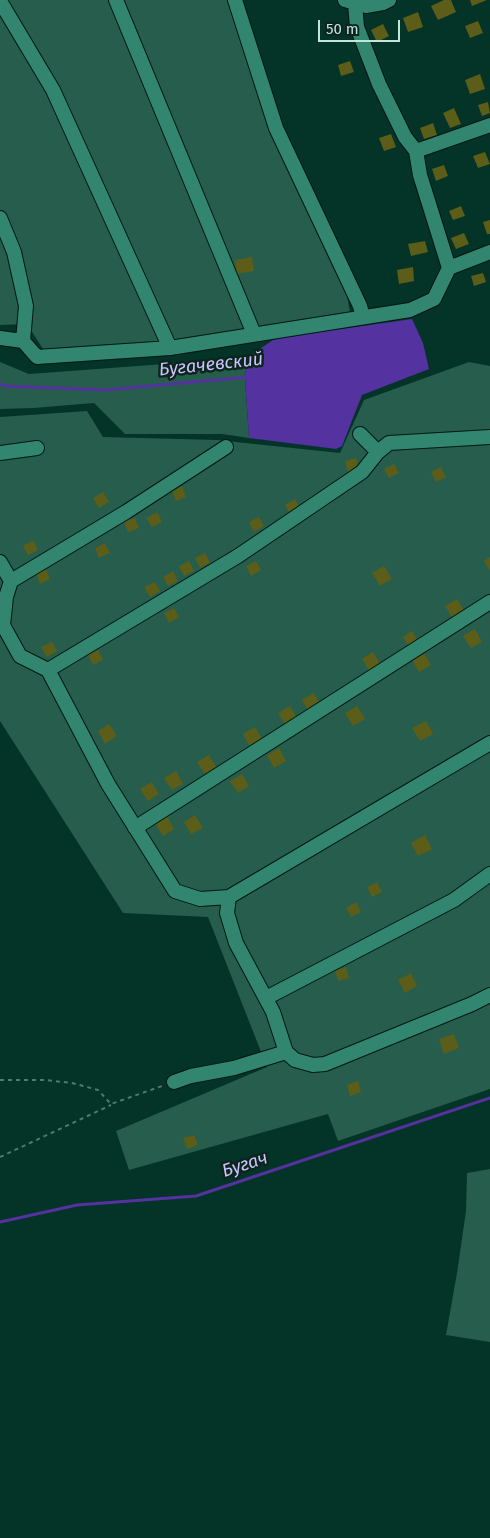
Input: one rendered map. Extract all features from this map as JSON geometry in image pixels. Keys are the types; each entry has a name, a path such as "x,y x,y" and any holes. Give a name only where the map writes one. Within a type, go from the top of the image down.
{"street":[{"path":"0,0 53,90 170,348"},
{"path":"116,0 254,334"},
{"path":"235,0 276,128 360,306 362,317"},
{"path":"388,0 383,3 366,6 350,2 357,27 379,84 405,137 416,151 420,175 449,268"},
{"path":"416,151 490,125"},
{"path":"0,218 14,252 26,306 22,341"},
{"path":"0,338 22,341 37,357 170,348 410,310 434,299 449,268 490,252"},
{"path":"360,434 378,452"},
{"path":"48,670 238,556 362,472 378,452 389,443 490,437"},
{"path":"226,447 126,512 11,581 6,597 3,625 20,656 48,670 108,784 175,891 200,900 229,897 490,743"},
{"path":"0,452 36,448"},
{"path":"0,562 11,581"},
{"path":"134,828 490,602"},
{"path":"266,998 454,900 490,874"},
{"path":"229,897 227,913 236,943 273,1012 286,1052 295,1060 313,1065 325,1064 490,995"},
{"path":"174,1082 191,1076 234,1068 286,1052"}],"path":[{"path":"0,1080 45,1080 72,1083 98,1090 111,1104"},
{"path":"0,1157 111,1104 174,1082"}],"green space":[{"path":"0,0 231,0 344,280 350,312 155,344 43,349 27,324 0,325"},
{"path":"246,358 245,378 249,438 222,434 125,434 94,403 0,409 0,362 29,374"},
{"path":"469,362 490,366 490,1089 338,1141 328,1114 129,1170 116,1131 267,1067 208,917 123,913 0,721 0,417 87,411 103,437 217,440 340,453 364,400"},
{"path":"490,1169 490,1342 446,1335 466,1211 467,1173"}],"shaded area":[{"path":"412,319 423,343 429,369 362,395 342,446 336,449 249,438 245,378 246,358 276,338"}],"building":[{"path":"444,0 451,0 456,12 438,20 431,6"},
{"path":"470,0 487,0 472,6"},
{"path":"418,12 423,27 408,32 403,18"},
{"path":"478,21 483,33 470,38 465,26"},
{"path":"383,24 389,36 377,42 371,30"},
{"path":"350,61 354,72 341,76 338,65"},
{"path":"480,74 485,89 470,94 465,80"},
{"path":"488,102 490,113 482,116 478,105"},
{"path":"454,108 461,124 450,128 443,113"},
{"path":"433,123 437,135 424,139 420,128"},
{"path":"391,134 396,147 384,151 379,138"},
{"path":"485,152 490,164 478,168 473,156"},
{"path":"444,165 448,176 436,181 432,169"},
{"path":"461,206 465,216 453,220 449,211"},
{"path":"490,220 490,234 487,234 483,222"},
{"path":"464,233 469,244 456,249 451,238"},
{"path":"425,241 428,252 411,256 408,244"},
{"path":"252,257 254,271 237,274 235,260"},
{"path":"413,267 414,281 399,284 397,270"},
{"path":"483,273 486,282 474,286 471,276"},
{"path":"356,458 359,469 348,472 345,461"},
{"path":"394,464 399,473 389,478 384,469"},
{"path":"441,467 446,477 436,482 431,472"},
{"path":"182,486 186,497 176,501 172,491"},
{"path":"103,492 109,502 99,508 93,498"},
{"path":"295,499 300,509 290,514 285,505"},
{"path":"157,512 162,522 152,527 146,518"},
{"path":"259,517 264,526 254,532 249,522"},
{"path":"135,518 139,528 128,532 124,522"},
{"path":"33,540 38,550 28,555 23,546"},
{"path":"105,543 110,553 99,558 95,548"},
{"path":"205,553 210,563 200,568 195,558"},
{"path":"490,557 490,571 484,561"},
{"path":"189,561 194,571 184,576 179,566"},
{"path":"256,561 261,570 251,576 246,566"},
{"path":"384,566 392,579 380,586 372,573"},
{"path":"46,569 50,579 40,584 36,573"},
{"path":"173,571 178,581 168,586 163,577"},
{"path":"155,582 160,591 150,597 144,587"},
{"path":"457,599 465,612 453,619 445,606"},
{"path":"174,608 179,617 169,623 164,613"},
{"path":"475,629 482,642 471,648 463,636"},
{"path":"412,631 420,644 410,649 403,637"},
{"path":"52,642 57,651 47,657 41,647"},
{"path":"98,650 103,660 93,665 88,655"},
{"path":"373,652 382,667 371,674 362,659"},
{"path":"424,653 431,665 419,672 412,660"},
{"path":"314,693 321,706 309,713 302,700"},
{"path":"290,706 297,719 286,726 278,713"},
{"path":"357,706 365,719 353,726 345,713"},
{"path":"426,721 433,734 420,741 412,728"},
{"path":"109,724 117,736 105,744 98,731"},
{"path":"255,727 262,739 250,747 243,734"},
{"path":"279,748 286,761 274,768 267,755"},
{"path":"209,755 216,767 205,774 197,762"},
{"path":"176,771 183,784 172,790 164,778"},
{"path":"242,774 249,786 238,793 230,781"},
{"path":"152,782 159,794 148,801 140,789"},
{"path":"195,815 203,828 191,834 184,822"},
{"path":"167,816 174,829 163,836 155,823"},
{"path":"425,835 432,849 418,856 411,843"},
{"path":"377,882 382,892 372,897 367,887"},
{"path":"356,902 361,912 351,917 346,908"},
{"path":"346,967 349,978 338,981 335,971"},
{"path":"411,973 417,986 405,993 398,980"},
{"path":"454,1034 459,1048 444,1054 439,1039"},
{"path":"358,1081 361,1092 350,1096 347,1085"},
{"path":"194,1135 198,1145 187,1149 183,1138"}],"waterway":[{"name":"Бугачевский","path":"0,384 5,386 105,390 249,377"},
{"name":"Бугач","path":"0,1222 77,1205 196,1196 490,1098"}]}
